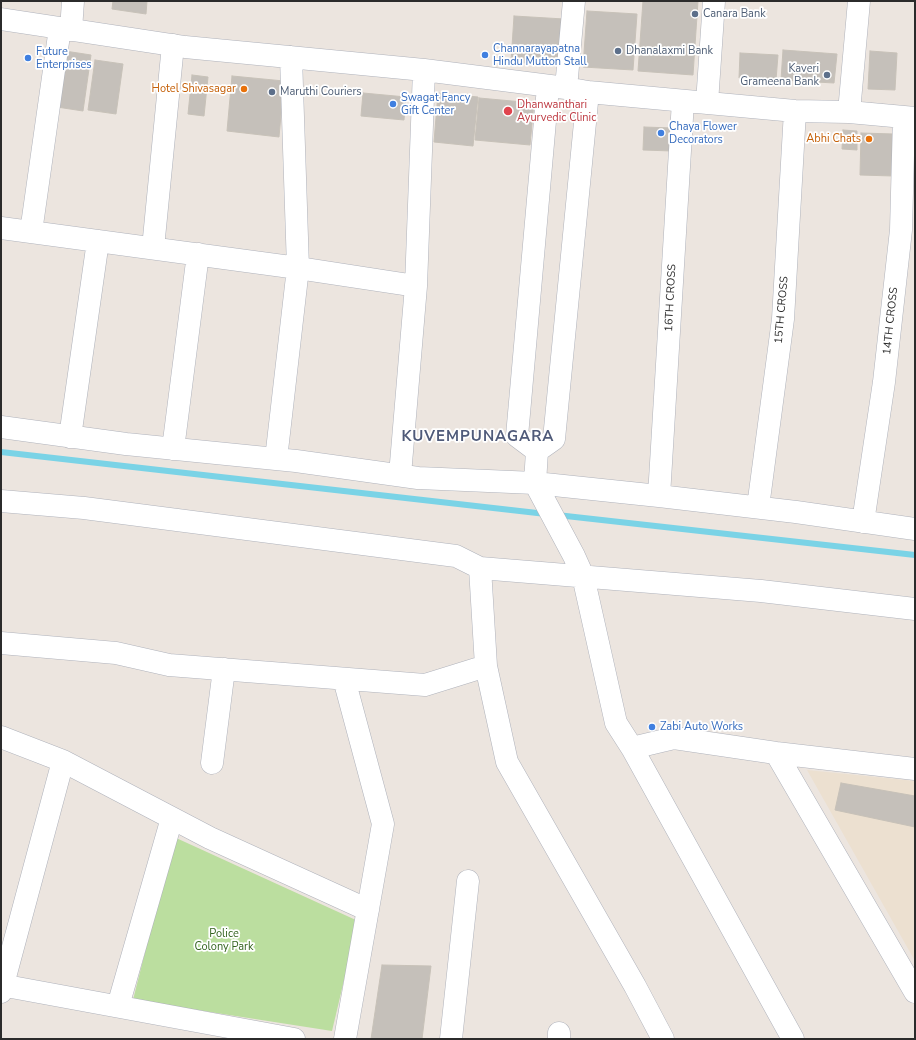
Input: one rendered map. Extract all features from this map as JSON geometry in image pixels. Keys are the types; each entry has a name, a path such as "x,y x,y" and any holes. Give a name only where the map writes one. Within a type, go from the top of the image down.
{"street":[{"path":"31,232 65,29 73,1"},
{"path":"574,1 557,87 517,436 537,451 540,491 583,576 616,723 632,748 793,1039"},
{"path":"707,103 714,1"},
{"path":"849,112 859,1"},
{"path":"1,19 173,45 424,70 588,92 795,111 849,112 910,118"},
{"path":"153,248 173,45"},
{"path":"276,459 298,268 291,57"},
{"path":"400,475 416,286 424,70"},
{"path":"537,451 554,439 588,92"},
{"name":"16TH CROSS","path":"659,496 683,101"},
{"name":"15TH CROSS","path":"758,507 783,319 795,111"},
{"name":"14TH CROSS","path":"863,522 884,382 901,230 910,118"},
{"path":"1,228 198,254 416,286"},
{"path":"70,437 98,241"},
{"path":"173,449 198,254"},
{"path":"1,427 70,437 276,459 418,478 540,491 659,496 758,507 915,529"},
{"path":"1,500 84,508 456,556 480,568 761,591 915,609"},
{"path":"480,568 486,666 507,762 635,986 663,1039"},
{"path":"1,643 116,653 169,665 425,685 486,666"},
{"path":"212,763 224,669"},
{"path":"344,679 383,824 345,1039"},
{"path":"1,737 63,761 210,838 368,910"},
{"path":"632,748 674,738 776,753 915,769"},
{"path":"776,753 915,992"},
{"path":"63,761 2,988 118,1006 294,1039"},
{"path":"118,1006 172,818"},
{"path":"452,1039 468,881"}],"shaded area":[{"path":"807,770 915,781 915,961"}],"green space":[{"name":"Police Colony Park","path":"174,837 358,921 332,1031 133,1000"}],"building":[{"path":"113,1 147,1 146,14 112,9"},
{"path":"643,1 698,1 693,75 638,71"},
{"path":"587,11 637,14 633,70 583,67"},
{"path":"514,16 564,19 561,65 511,62"},
{"path":"783,50 837,54 834,83 781,80"},
{"path":"65,51 91,55 83,111 57,107"},
{"path":"870,51 897,53 895,90 868,89"},
{"path":"740,53 778,55 776,80 739,78"},
{"path":"95,60 123,64 116,114 88,110"},
{"path":"192,75 208,77 204,116 188,114"},
{"path":"232,76 284,81 279,137 227,131"},
{"path":"363,93 406,97 404,120 361,116"},
{"path":"438,93 478,97 473,146 434,142"},
{"path":"479,98 534,103 530,145 475,140"},
{"path":"644,127 673,128 672,151 643,150"},
{"path":"843,130 857,131 857,150 842,149"},
{"path":"861,133 894,134 893,176 860,175"},
{"path":"841,783 915,796 915,827 835,810"},
{"path":"382,965 431,966 422,1039 371,1039"}],"waterway":[{"path":"1,452 546,514"},
{"path":"557,515 915,555"}],"place":[{"name":"Canara Bank","path":"695,14"},
{"name":"Dhanalaxmi Bank","path":"618,51"},
{"name":"Channarayapatna Hindu Mutton Stall","path":"485,55"},
{"name":"Future Enterprises","path":"28,58"},
{"name":"Kaveri Grameena Bank","path":"827,75"},
{"name":"Hotel Shivasagar","path":"244,89"},
{"name":"Maruthi Couriers","path":"272,92"},
{"name":"Swagat Fancy Gift Center","path":"393,104"},
{"name":"Dhanwanthari Ayurvedic Clinic","path":"508,111"},
{"name":"Chaya Flower Decorators","path":"661,133"},
{"name":"Abhi Chats","path":"869,139"},
{"name":"Zabi Auto Works","path":"652,727"}],"district":[{"name":"KUVEMPUNAGARA","path":"478,437"}]}
